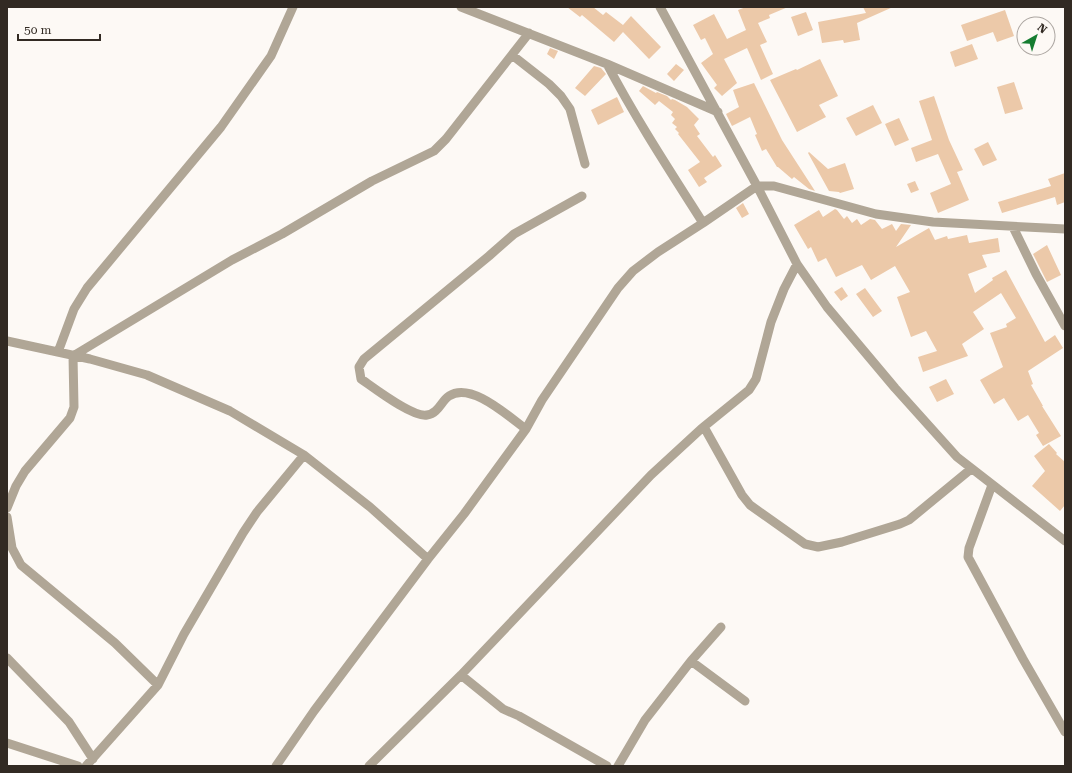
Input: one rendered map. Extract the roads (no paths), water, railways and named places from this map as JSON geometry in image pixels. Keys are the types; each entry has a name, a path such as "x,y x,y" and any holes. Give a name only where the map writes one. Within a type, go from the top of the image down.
{"street":[{"path":"58,352 74,309 87,288 221,126 271,56 293,7"},
{"path":"460,7 608,64 718,112"},
{"path":"660,7 718,112 797,264 832,313 895,388 957,457 1064,539"},
{"path":"73,356 232,260 282,234 372,181 434,151 446,139 529,33"},
{"path":"512,55 550,84 570,109 585,164"},
{"path":"608,64 643,127 703,223"},
{"path":"276,766 314,711 526,430 542,400 618,288 633,271 658,252 757,186 774,186 876,214 933,222 1065,230"},
{"path":"526,430 491,403 466,392 449,396 436,412 426,416 414,414 361,379 359,367 364,359 514,234 582,196"},
{"path":"1013,227 1036,274 1065,326"},
{"path":"369,766 461,675 651,474 749,390 756,379 771,322 784,289 797,264"},
{"path":"7,341 58,352 148,375 230,411 304,455 370,507 428,559"},
{"path":"7,508 16,486 25,471 70,418 74,407 73,356"},
{"path":"704,427 742,495 750,504 805,544 818,547 842,542 909,520 971,469"},
{"path":"7,658 69,722 90,763 158,685 184,634 243,533 257,512 304,455"},
{"path":"992,485 968,557 1023,659 1065,732"},
{"path":"7,517 12,548 21,565 115,643 158,685"},
{"path":"618,766 645,720 691,661 721,627"},
{"path":"691,661 745,701"},
{"path":"461,675 502,709 519,716 607,766"},
{"path":"7,743 78,766"}]}
